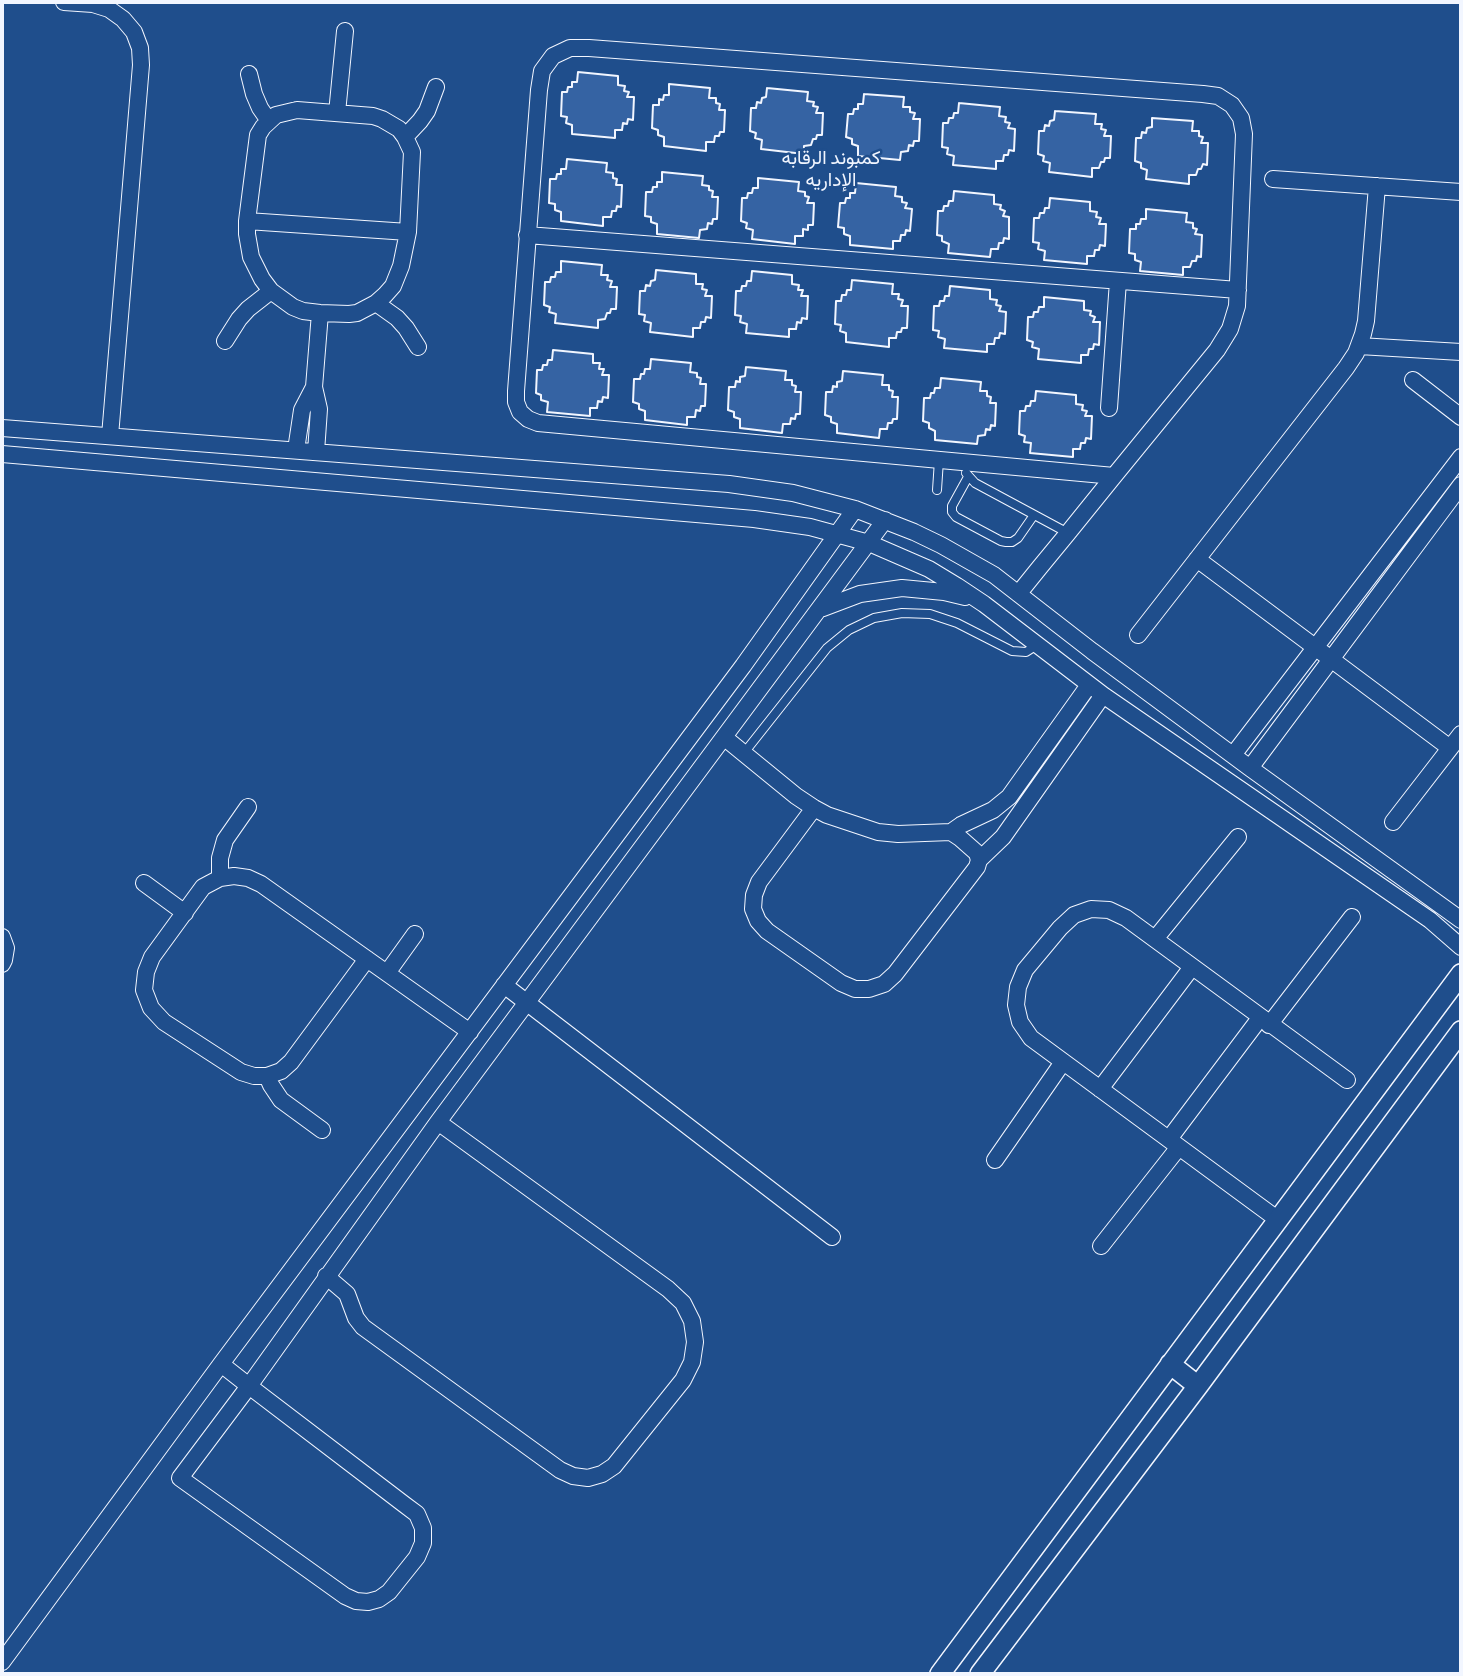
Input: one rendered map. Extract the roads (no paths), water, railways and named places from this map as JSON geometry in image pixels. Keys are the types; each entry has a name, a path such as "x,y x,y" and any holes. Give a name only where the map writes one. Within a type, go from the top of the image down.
{"street":[{"path":"64,2 93,4 109,9 123,19 134,32 140,48 141,65 110,436"},
{"path":"337,113 345,31"},
{"path":"1019,593 1068,533 1224,340 1234,318 1238,290 1244,134 1241,118 1232,105 1218,96 1203,94 570,48 553,56 542,71 539,90 527,236 516,402 520,412 528,419 552,424 939,460 967,470 1114,476"},
{"path":"248,74 254,94 269,121"},
{"path":"405,137 427,110 436,88"},
{"path":"291,111 337,113 382,119 399,129 412,152 408,232 404,256 393,286 376,303 349,314 303,311 271,291 251,257 247,234 258,135 269,121 291,111"},
{"path":"1273,179 1461,192"},
{"path":"1138,635 1346,368 1359,346 1366,321 1377,186"},
{"path":"247,222 408,232"},
{"path":"527,236 1238,290"},
{"path":"1109,408 1118,281"},
{"path":"225,341 243,314 271,291"},
{"path":"376,303 397,318 418,347"},
{"path":"316,452 319,409 314,387 320,313"},
{"path":"1359,346 1461,352"},
{"path":"1413,380 1461,417"},
{"path":"296,450 302,411 314,387"},
{"path":"2,428 750,486 793,493 855,509 950,550 994,575 1250,768 1461,920"},
{"path":"2,454 754,519 810,527 869,543 929,569 984,604 1096,690 1430,920 1461,947"},
{"path":"1233,755 1461,457"},
{"path":"1250,768 1461,485"},
{"path":"2,1661 743,666 855,509"},
{"path":"221,1364 249,1386 417,1514 423,1528 424,1543 417,1557 389,1592 368,1602 345,1596 180,1478 249,1386 438,1122 885,520"},
{"path":"1197,559 1450,748"},
{"path":"821,609 860,594 902,588 944,592 984,604"},
{"path":"950,832 993,810 1009,797 1096,690"},
{"path":"814,808 759,882 753,909 758,921 767,931 841,984 855,989 869,989 884,984 895,974 977,867 979,860 1003,837 1096,690"},
{"path":"1393,822 1461,734"},
{"path":"725,737 814,808 842,821 878,832 950,832 977,853 979,860"},
{"path":"220,878 220,858 225,840 248,807"},
{"path":"1155,939 1238,837"},
{"path":"367,959 291,1062 281,1071 267,1076 241,1072 164,1022 151,1007 144,990 146,972 152,957 204,887 220,878 234,876 261,884 470,1031"},
{"path":"144,883 185,913"},
{"path":"1277,1219 1031,1038 1020,1023 1016,1005 1018,986 1025,970 1074,915 1091,909 1109,910 1126,918 1347,1080"},
{"path":"1101,1246 1265,1021 1352,917"},
{"path":"387,973 415,934"},
{"path":"2,937 6,948 2,964"},
{"path":"1100,1089 1192,967"},
{"path":"940,1674 1461,974"},
{"path":"504,985 832,1237"},
{"path":"981,1674 1461,1031"},
{"path":"995,1160 1063,1062"},
{"path":"267,1076 281,1100 322,1130"},
{"path":"327,1276 347,1294 356,1318 363,1327 560,1470 573,1476 588,1478 602,1474 614,1466 683,1380 692,1362 695,1342 692,1321 682,1303 668,1289 438,1122"},
{"path":"1170,1364 1198,1385"}],"lane":[{"path":"937,490 939,460"},
{"path":"967,470 952,506 956,517 1006,542 1012,542 1018,538 1034,514"},
{"path":"967,470 975,483 1068,533"},
{"path":"744,753 827,648 849,630 874,618 902,613 930,614 957,623 1012,651 1026,652 1037,645"}],"district":[{"name":"كمبوند الرقابه الإداريه","path":"831,170"}]}
